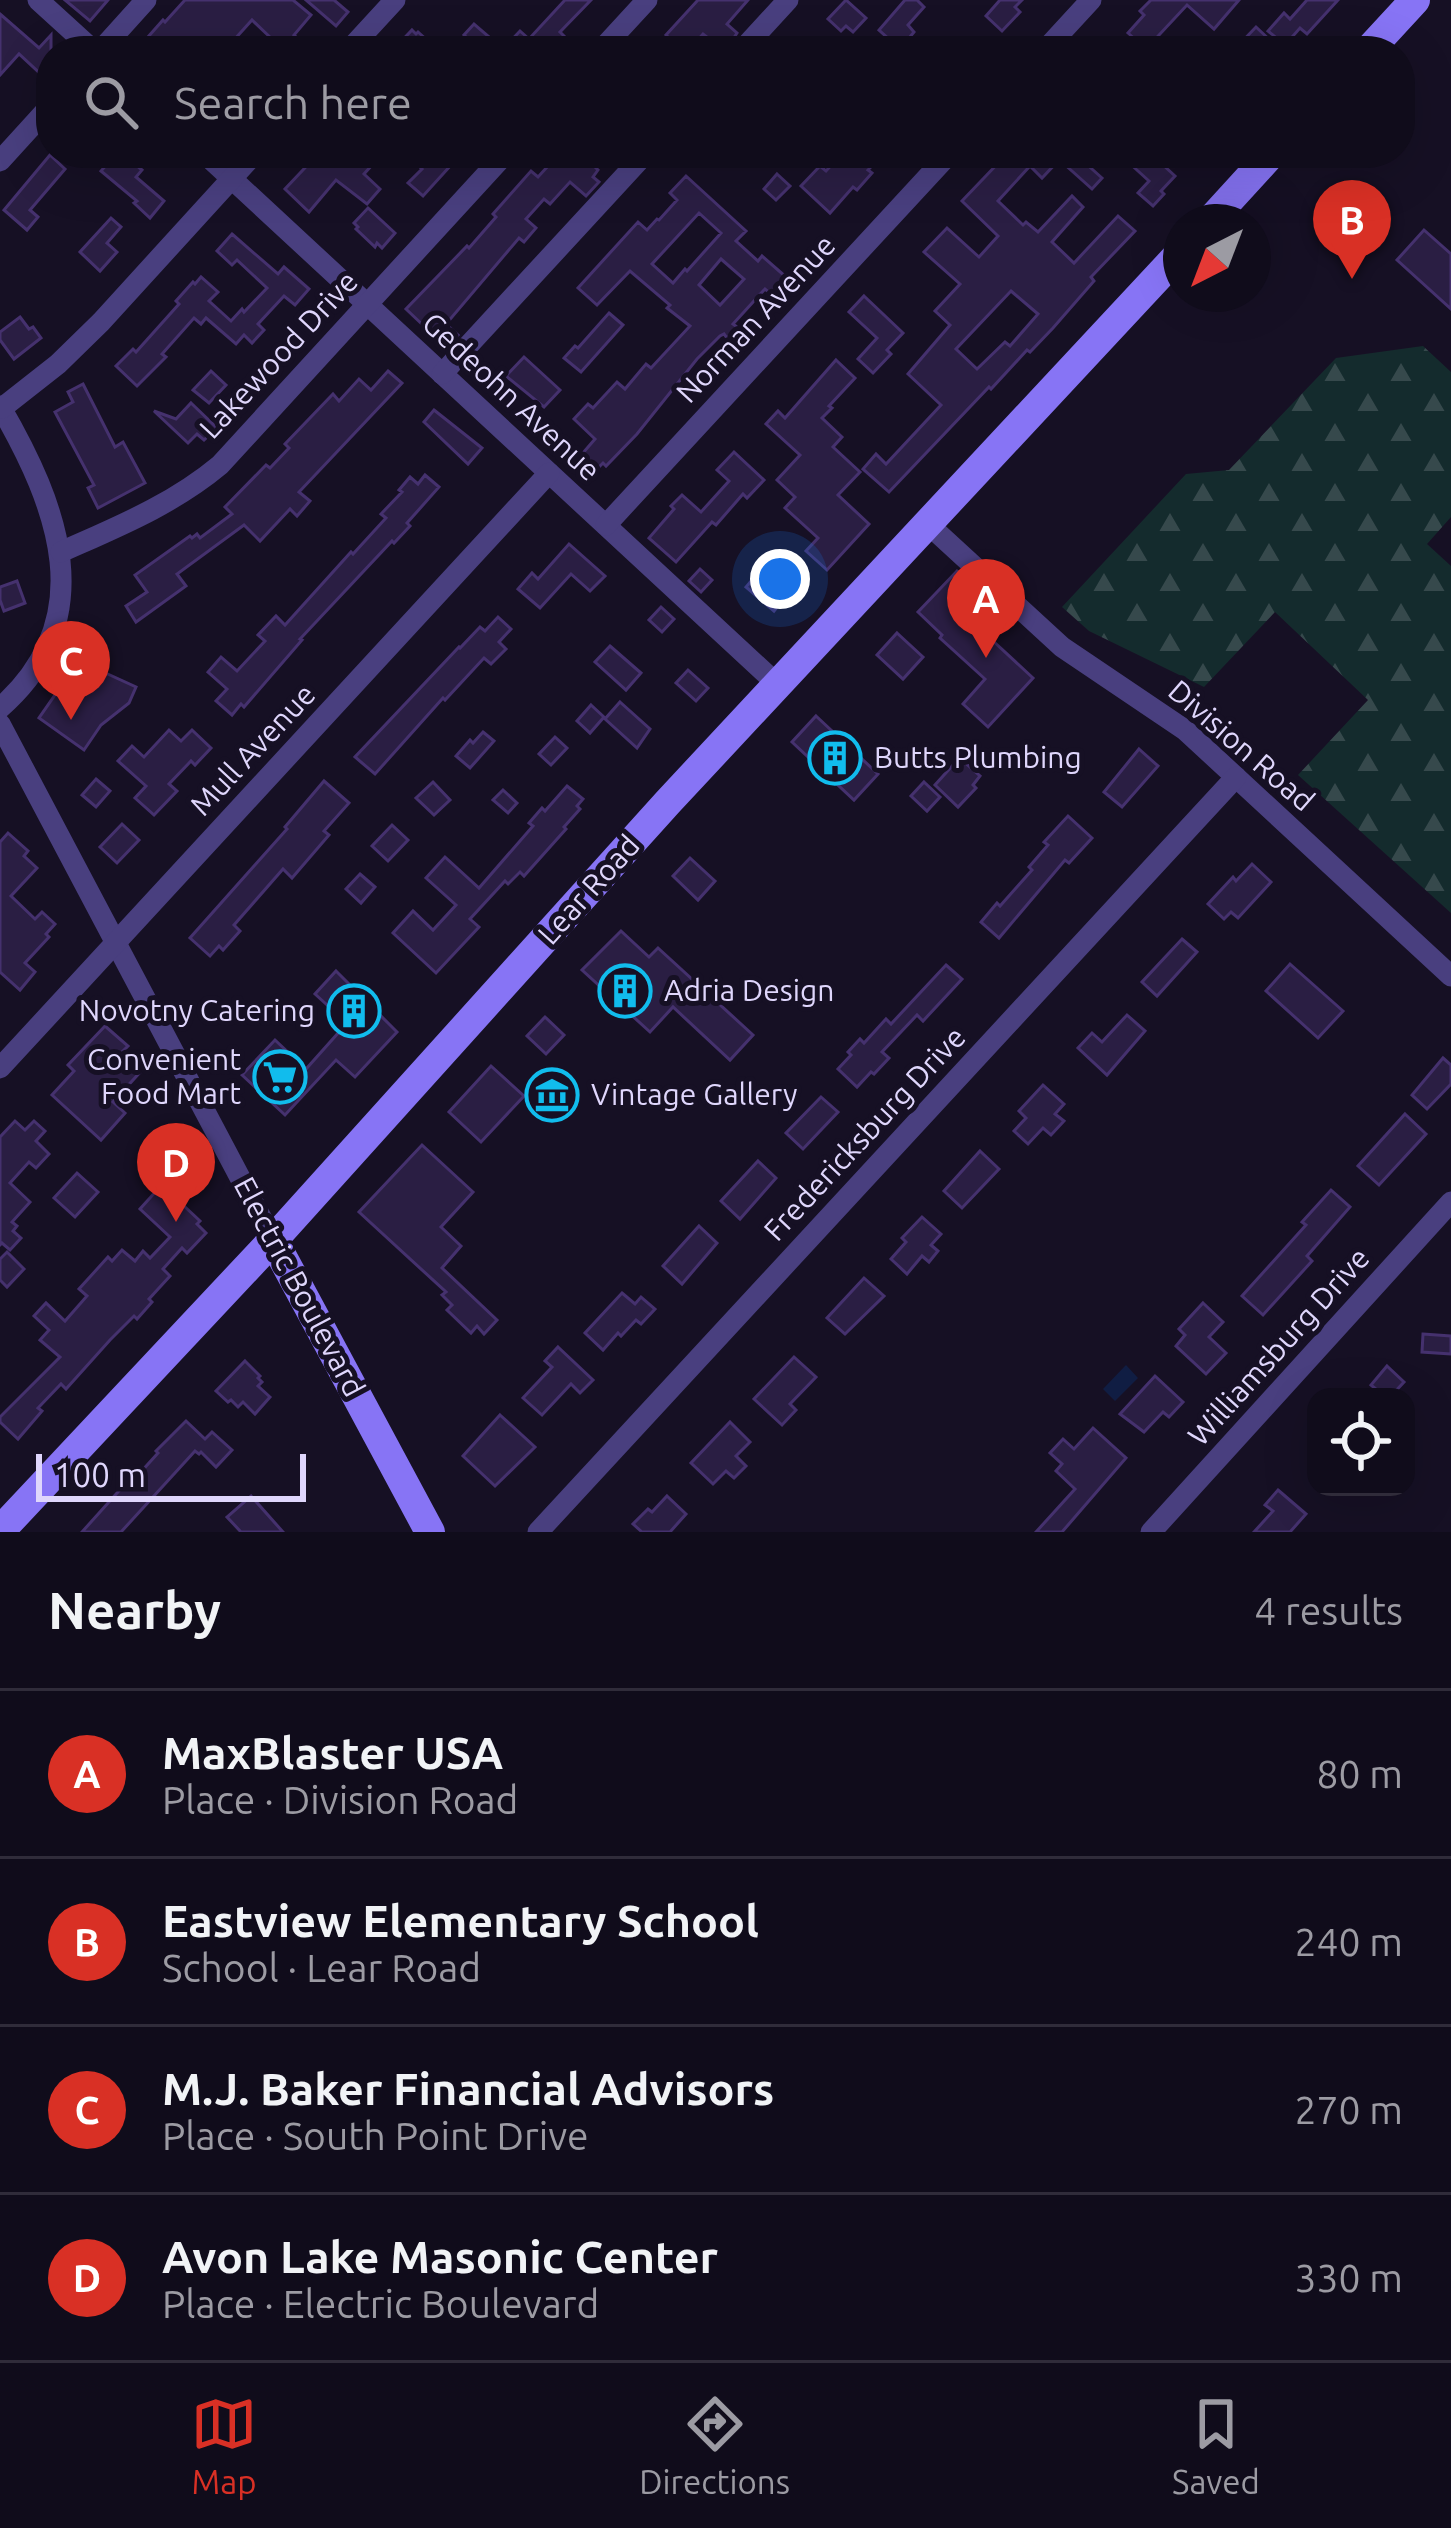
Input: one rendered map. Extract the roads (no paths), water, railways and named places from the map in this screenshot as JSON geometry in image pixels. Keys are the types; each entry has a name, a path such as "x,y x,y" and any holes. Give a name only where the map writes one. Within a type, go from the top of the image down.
{"street":[{"path":"38,0 80,36"},
{"path":"111,36 146,0"},
{"path":"363,36 395,0"},
{"path":"614,36 646,0"},
{"path":"755,36 788,0"},
{"path":"1058,36 1091,0"},
{"path":"1382,36 1415,0"},
{"path":"0,161 36,121"},
{"name":"Gedeohn Avenue","path":"220,168 778,685"},
{"path":"0,707 34,672 53,633 63,577 61,552 36,476 1,407 58,364 101,322 242,168"},
{"name":"Lakewood Drive","path":"61,552 181,495 220,465 492,168"},
{"path":"442,374 632,168"},
{"name":"Norman Avenue","path":"606,526 936,168"},
{"path":"1225,204 1258,168"},
{"name":"Lear Road","path":"0,1531 273,1240 668,802 1163,272"},
{"name":"Mull Avenue","path":"0,1068 549,473"},
{"name":"Division Road","path":"929,525 1062,647 1164,714 1451,976"},
{"name":"Electric Boulevard","path":"0,724 430,1532"},
{"name":"Fredericksburg Drive","path":"538,1532 1236,777"},
{"name":"Williamsburg Drive","path":"1151,1532 1451,1202"}],"water":[{"path":"1126,1365 1138,1378 1115,1401 1103,1389"}],"place":[{"name":"Eastview Elementary School","path":"1352,279"},
{"name":"MaxBlaster USA","path":"986,658"},
{"name":"M.J. Baker Financial Advisors","path":"71,720"},
{"name":"Butts Plumbing","path":"835,758"},
{"name":"Adria Design","path":"625,991"},
{"name":"Novotny Catering","path":"354,1011"},
{"name":"Convenient Food Mart","path":"280,1077"},
{"name":"Vintage Gallery","path":"552,1095"},
{"name":"Avon Lake Masonic Center","path":"176,1222"}]}
